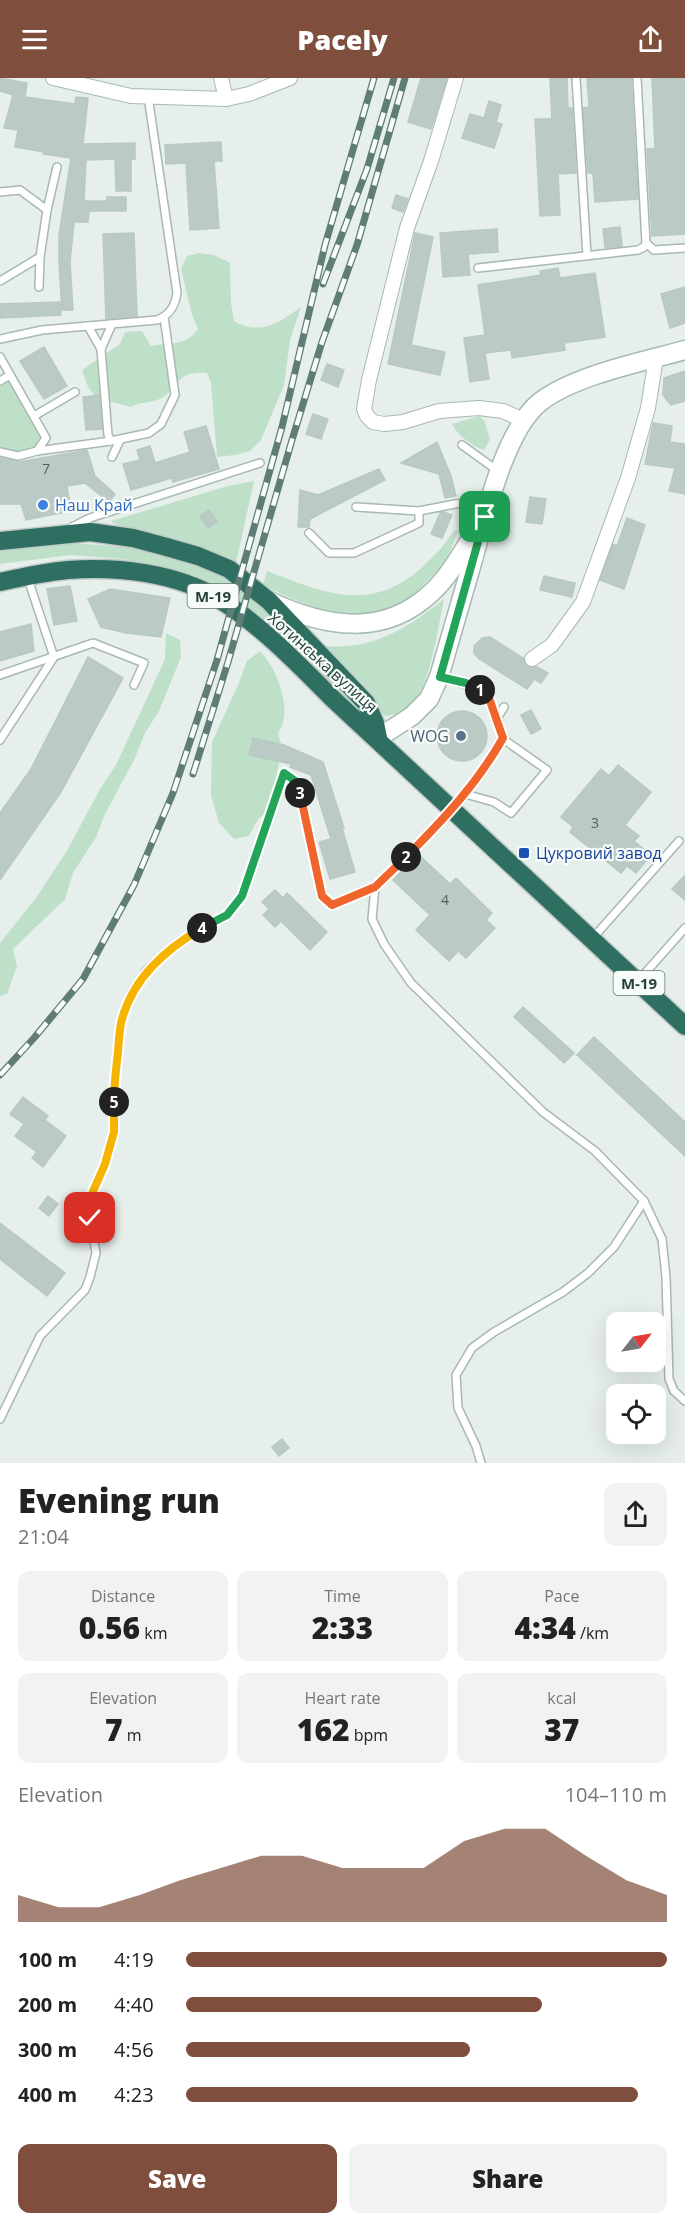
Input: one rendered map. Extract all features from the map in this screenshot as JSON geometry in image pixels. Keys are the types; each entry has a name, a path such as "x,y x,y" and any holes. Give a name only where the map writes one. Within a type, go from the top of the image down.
{"highway":[{"name":"М-19","path":"0,541 90,532 133,538 198,556 229,569 269,601"},
{"name":"Хотинська вулиця","path":"0,582 67,570 117,570 165,578 198,588 219,599 277,644 685,1026"},
{"name":"Хотинська вулиця","path":"269,601 366,703 375,723 378,738"}],"main road":[{"path":"378,738 399,726 429,699 440,677 488,509 511,443 523,420 540,402 567,386 685,350"},
{"path":"269,601 325,620 352,624 370,624 402,614 432,592 444,579 488,509"}],"street":[{"path":"53,78 107,84 131,96 226,99 249,94 290,78"},
{"path":"221,78 226,99"},
{"path":"456,78 431,161 407,228 364,408 367,416 373,422 384,424 403,422 440,411 479,408 503,411 523,420"},
{"path":"532,659 552,645 583,602 628,478 648,408 656,358"}],"lane":[{"path":"576,78 587,256"},
{"path":"478,268 644,248 646,243 637,78"},
{"path":"0,339 42,330 157,320 164,317 175,305 177,293 148,96"},
{"path":"39,287 40,257 47,210 57,167"},
{"path":"0,192 20,190 47,210"},
{"path":"646,243 654,250 685,248"},
{"path":"0,281 40,257"},
{"path":"0,452 18,456 120,440 149,433 161,424 175,395 164,317"},
{"path":"101,349 112,324"},
{"path":"88,326 101,349 108,435 111,441"},
{"path":"0,357 46,438 37,452"},
{"path":"0,381 10,375"},
{"path":"34,416 75,392"},
{"path":"112,458 120,440"},
{"path":"462,445 500,472"},
{"path":"57,535 90,518 260,463"},
{"path":"356,507 419,511 455,504 488,509"},
{"path":"309,533 328,553 354,553 419,523 419,511"},
{"path":"27,576 54,657"},
{"path":"0,675 93,643 144,663 134,685"},
{"path":"0,740 54,657"},
{"path":"440,677 466,683 480,690 489,698 503,738 547,770 511,813 494,802 465,794"},
{"path":"497,718 504,707"},
{"path":"0,1419 40,1336 86,1290 96,1253 90,1218 91,1196 105,1164 114,1132 114,1089 121,1021 132,992 146,971 161,957 184,939 227,915 242,896 284,773 298,783 322,896 332,905 375,887 453,810 486,767 503,738"},
{"path":"592,939 679,841"},
{"path":"375,887 372,919 384,944 411,983 543,1112 595,1151 644,1200 662,1239 666,1277 669,1379 674,1391 685,1401"},
{"path":"638,982 685,928"},
{"path":"481,1463 476,1446 458,1408 456,1376 472,1348 494,1332 563,1292 588,1273 614,1247 644,1200"}],"green space":[{"path":"199,253 214,255 230,263 234,321 252,327 269,326 301,307 290,340 284,385 261,440 250,451 235,455 217,457 211,383 207,373 187,375 163,397 131,407 98,400 88,387 82,370 120,344 125,332 142,331 151,346 177,343 193,335 198,329 192,315 181,269 187,256"},
{"path":"9,379 43,437 35,449 17,453 1,450 0,384"},
{"path":"480,416 485,422 490,440 484,450 466,440 452,424"},
{"path":"254,481 236,563 222,556 111,521 228,486"},
{"path":"453,531 458,531 445,561 436,572 406,600 377,614 362,616 333,613 263,585 267,571 307,586 345,595 364,595 382,591 401,583 420,569 434,556"},
{"path":"72,543 134,548 165,554 194,563 218,575 241,590 286,628 363,710 358,714 290,648 229,594 193,576 123,559 71,555 0,564 0,550"},
{"path":"444,599 425,681 414,703 401,712 385,716 319,645 337,647 370,642 401,629"},
{"path":"166,633 180,640 181,657 159,711 145,733 96,837 73,873 65,899 13,949 17,966 7,994 0,996 0,943 36,898 68,849 100,789 116,765 165,659"},
{"path":"260,651 272,668 284,702 283,724 278,733 282,748 277,773 282,781 281,795 275,808 258,819 249,836 234,839 219,823 211,795 212,742 247,661"}],"building":[{"path":"0,78 27,83 25,97 75,104 76,97 88,98 83,144 135,143 135,159 131,159 131,191 116,191 115,159 86,160 84,201 107,201 107,197 126,197 126,211 89,211 88,222 74,222 70,262 73,310 62,310 59,263 59,235 71,158 15,147 18,130 4,128 13,95 0,91"},
{"path":"421,78 447,78 431,129 408,122"},
{"path":"550,78 567,78 568,108 572,108 576,173 558,174 560,215 540,216 535,119 552,119"},
{"path":"587,78 631,78 638,199 595,202 593,173 588,173 583,108 589,107"},
{"path":"652,78 685,78 685,234 652,236 647,149 655,149"},
{"path":"489,101 501,105 496,122 502,124 494,148 462,138 470,114 484,118"},
{"path":"221,142 222,161 214,161 219,228 190,230 186,163 166,164 165,145"},
{"path":"396,195 408,199 403,212 392,208"},
{"path":"620,227 622,246 605,248 603,229"},
{"path":"497,229 498,252 468,254 470,275 443,277 440,233"},
{"path":"134,233 137,316 106,319 103,234"},
{"path":"415,233 433,237 411,345 445,352 440,375 388,364"},
{"path":"558,268 560,278 595,273 605,337 564,343 565,350 512,358 511,350 485,353 489,379 470,382 464,338 485,335 478,285 541,275 540,271"},
{"path":"685,287 685,323 670,328 661,294"},
{"path":"60,302 61,315 0,318 0,304"},
{"path":"44,347 67,386 44,399 20,361"},
{"path":"327,364 344,370 338,387 321,380"},
{"path":"685,371 685,401 671,405 663,395 664,378"},
{"path":"99,395 102,429 86,430 83,397"},
{"path":"313,414 328,419 321,439 306,434"},
{"path":"653,423 672,426 670,442 685,444 685,494 669,491 675,468 645,464"},
{"path":"206,426 219,469 173,482 172,478 131,490 123,464 140,460 137,450 150,446 155,463 190,452 184,432"},
{"path":"437,442 451,476 456,496 445,498 439,474 401,463"},
{"path":"87,450 95,476 115,494 109,502 85,483 67,486 71,511 26,520 21,504 0,504 0,458 19,462"},
{"path":"379,469 385,480 310,519 309,527 298,527 300,490 318,495"},
{"path":"530,497 546,499 542,524 526,522"},
{"path":"209,510 217,522 208,528 200,516"},
{"path":"440,513 452,515 442,538 431,534"},
{"path":"627,518 645,525 624,589 600,580 613,544 617,546"},
{"path":"544,576 575,583 572,597 540,590"},
{"path":"70,586 77,621 54,625 47,589"},
{"path":"110,589 170,598 161,637 126,633 101,627 88,599"},
{"path":"31,624 34,651 0,661 0,632"},
{"path":"490,637 523,658 528,667 537,667 548,673 541,683 534,679 527,689 478,658 474,653 474,646 482,638"},
{"path":"88,657 123,678 61,792 0,880 0,813 31,769"},
{"path":"531,710 541,729 531,734 521,715"},
{"path":"462,711 480,718 487,736 480,754 462,761 444,754 437,736 444,718"},
{"path":"253,738 284,745 323,762 355,872 330,879 319,842 331,839 311,775 290,767 291,764 249,755"},
{"path":"618,765 651,792 625,825 639,836 634,841 651,855 636,873 627,866 621,873 570,832 573,827 561,817 601,769 609,776"},
{"path":"418,854 450,884 456,878 492,913 486,920 495,928 466,958 458,951 449,961 416,930 430,915 393,880"},
{"path":"685,875 685,900 672,889"},
{"path":"275,890 283,898 287,893 327,932 310,950 281,921 275,927 263,915 269,909 262,902"},
{"path":"523,1007 574,1053 564,1063 514,1017"},
{"path":"594,1037 685,1122 685,1156 577,1055"},
{"path":"23,1097 48,1116 45,1120 66,1136 43,1167 32,1158 37,1152 15,1136 24,1124 10,1114"},
{"path":"48,1196 58,1204 49,1216 39,1208"},
{"path":"0,1223 65,1273 47,1296 0,1259"},
{"path":"282,1439 289,1448 279,1456 272,1447"}],"railway":[{"path":"0,1075 83,979 134,885 173,793 217,660 282,427 325,245 374,78"},
{"path":"323,284 367,169 394,78"},
{"path":"193,774 322,342 357,245 405,78"}],"place":[{"name":"Наш Край","path":"43,505"},
{"name":"WOG","path":"461,736"},
{"name":"Цукровий завод","path":"524,853"}],"route":[{"path":"90,1218 91,1196 105,1164 114,1132 114,1089 121,1021 132,992 146,971 161,957 184,939 227,915 242,896 284,773 298,783 322,896 332,905 375,887 453,810 486,767 503,738 489,698 466,683 440,677 485,517"}]}
